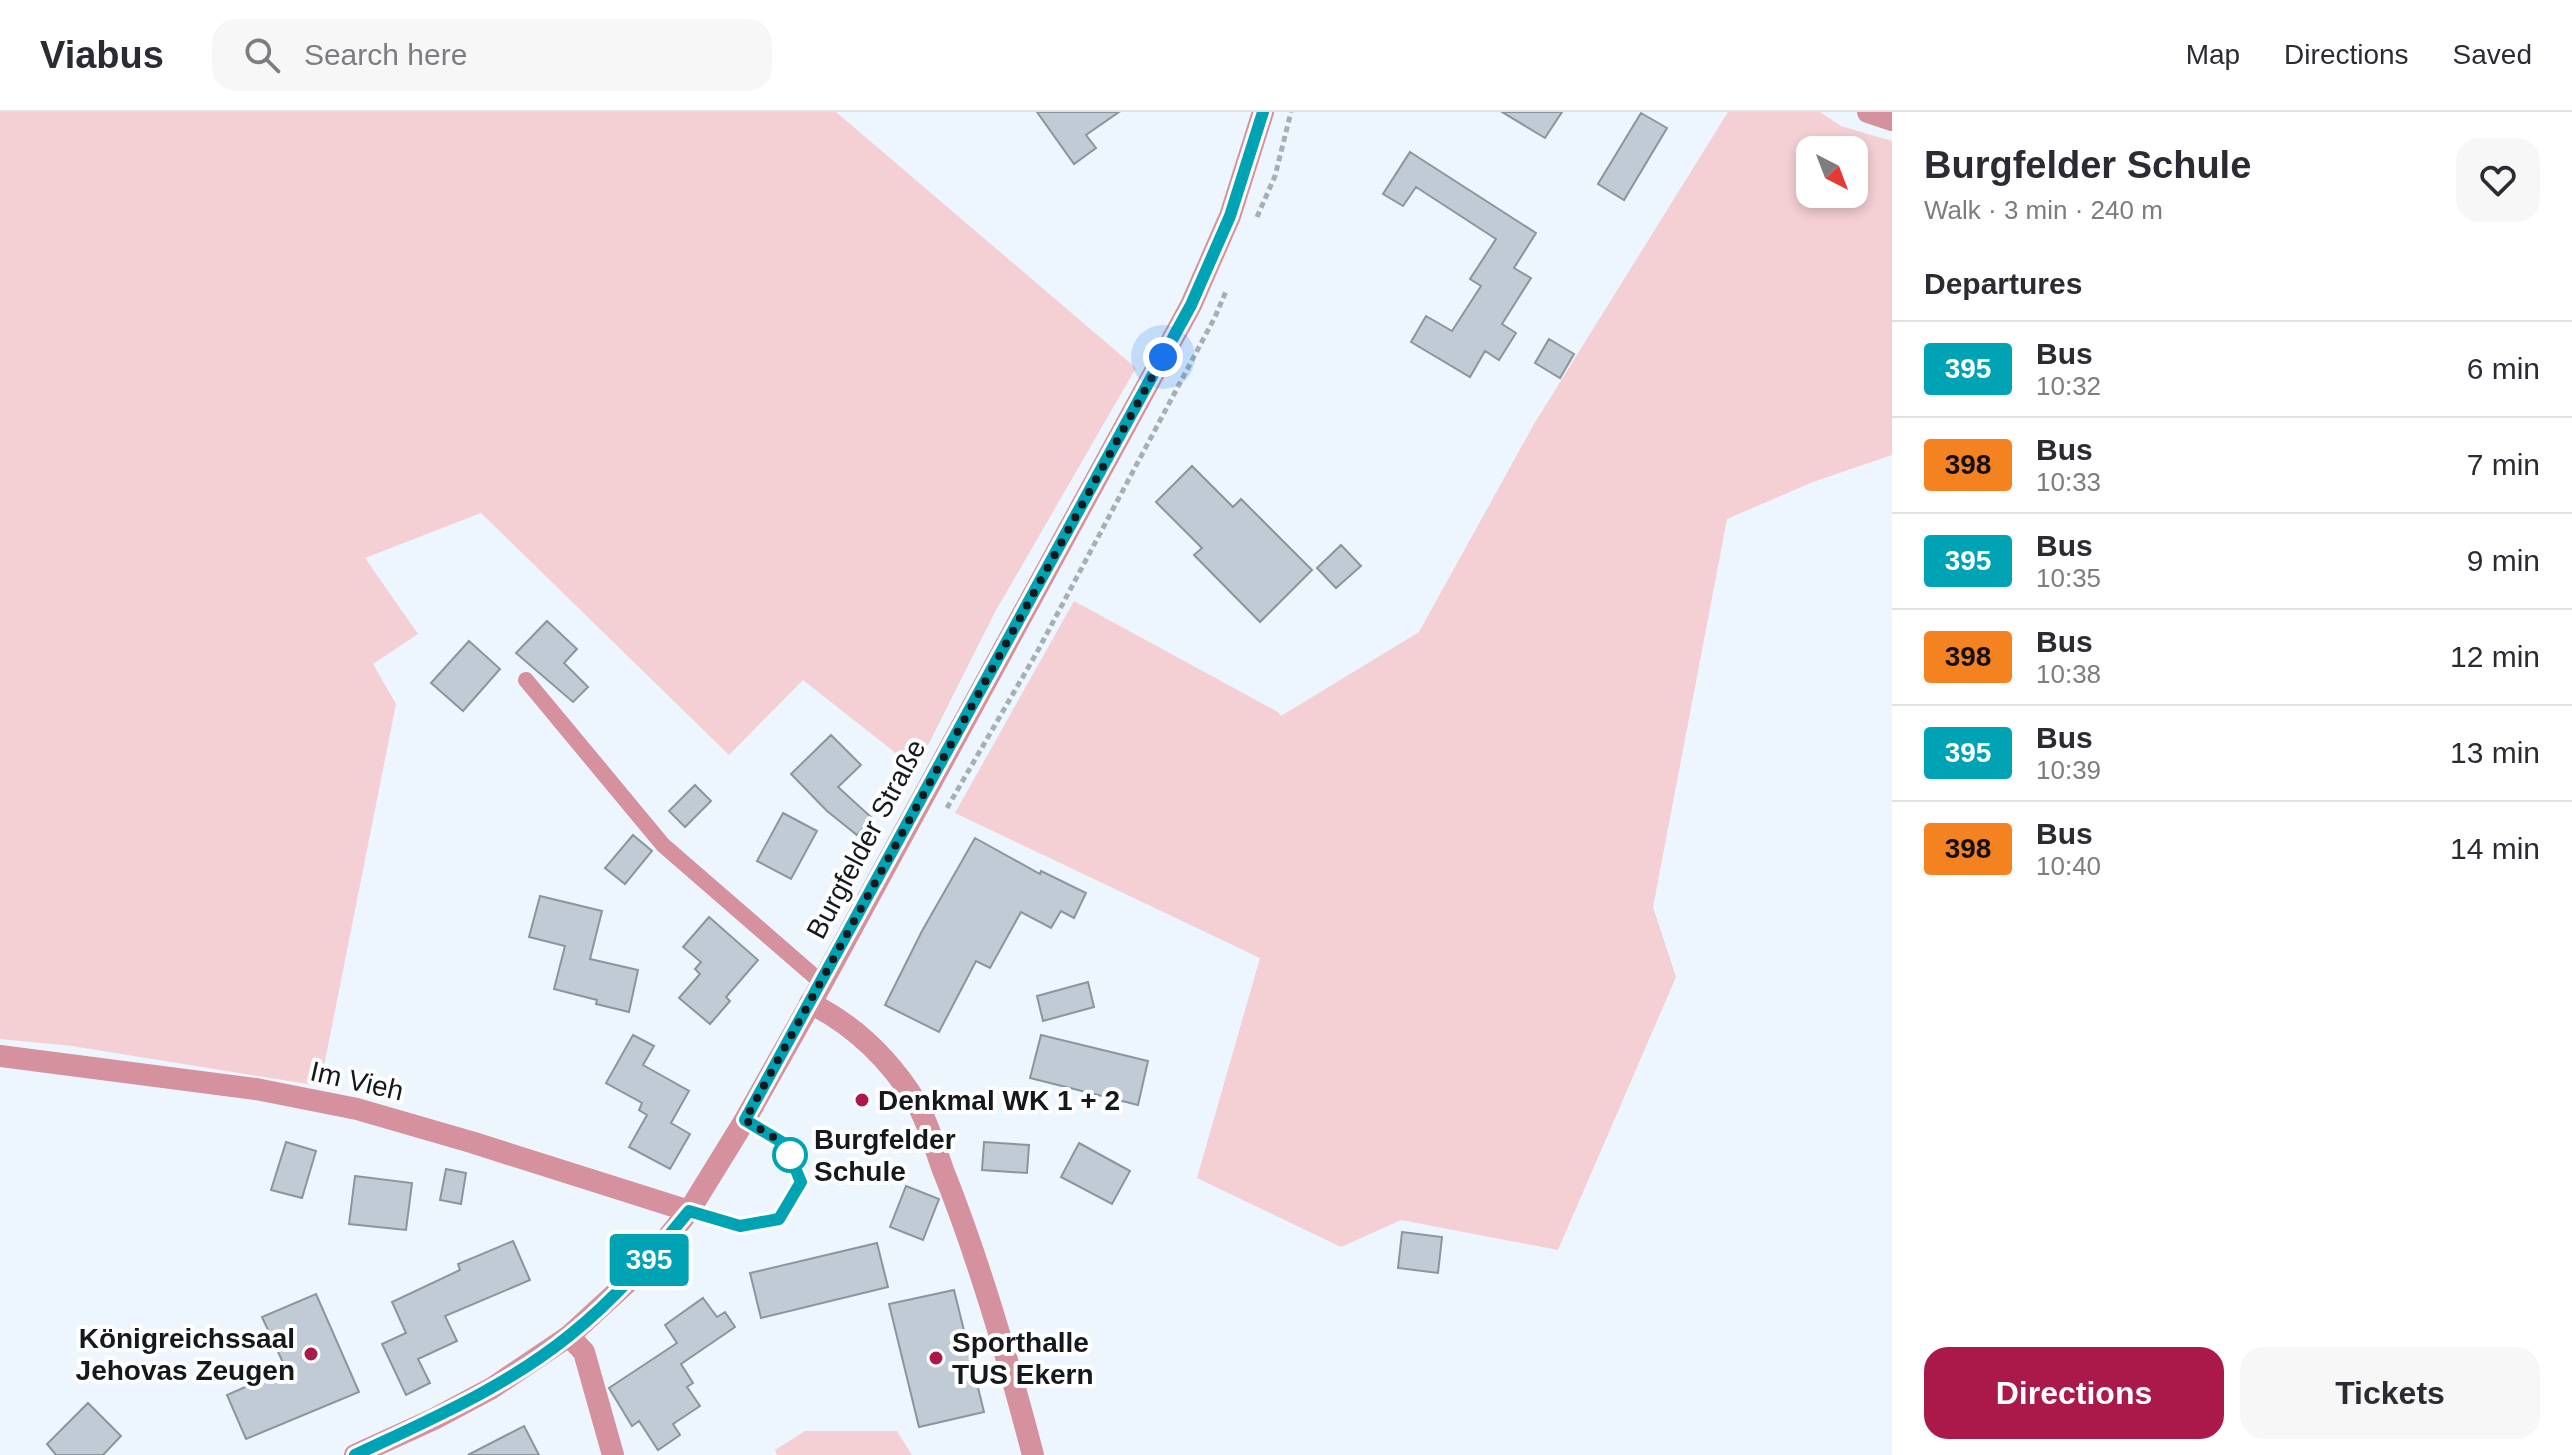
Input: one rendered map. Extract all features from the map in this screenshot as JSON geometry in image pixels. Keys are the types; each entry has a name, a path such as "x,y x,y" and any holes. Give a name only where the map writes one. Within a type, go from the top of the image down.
{"street":[{"name":"Burgfelder Straße","path":"355,1455 492,1388 569,1336 642,1269 689,1211 745,1120 822,983 1191,305 1230,216 1263,112"},
{"path":"1868,112 1892,120"},
{"path":"810,1003 838,1018 868,1043 890,1066 917,1104 958,1207 1033,1455"},
{"name":"Im Vieh","path":"0,1056 256,1089 357,1109 689,1211"},
{"path":"569,1336 584,1352 613,1455"}],"lane":[{"path":"526,680 663,845 822,983"},
{"path":"689,1211 740,1226 779,1219 801,1182 785,1144 745,1120"}],"shaded area":[{"path":"0,112 836,112 1136,368 995,612 916,769 803,680 729,755 481,513 365,558 418,634 373,664 396,704 320,1086 72,1046 0,1039"},
{"path":"1728,112 1820,112 1841,126 1892,141 1892,455 1813,482 1727,519 1653,907 1676,977 1558,1250 1401,1220 1341,1247 1197,1178 1260,958 955,813 1074,601 1281,716 1419,632 1534,424"},
{"path":"805,1431 897,1431 912,1455 777,1455 775,1450"}],"building":[{"path":"1037,112 1119,112 1086,135 1096,148 1074,164"},
{"path":"1502,112 1562,112 1545,138"},
{"path":"1641,113 1667,128 1624,200 1598,184"},
{"path":"1410,152 1536,233 1514,268 1531,278 1502,324 1516,333 1499,360 1485,351 1470,377 1411,342 1426,316 1452,331 1481,286 1470,279 1496,239 1416,187 1403,206 1383,194"},
{"path":"1549,339 1574,354 1560,378 1535,363"},
{"path":"1192,466 1233,507 1241,499 1312,570 1260,622 1194,555 1202,548 1156,502"},
{"path":"1341,545 1361,566 1336,588 1317,568"},
{"path":"547,621 577,649 564,663 588,687 573,702 516,653"},
{"path":"469,641 500,669 463,711 431,683"},
{"path":"831,735 861,765 838,787 872,818 857,835 827,811 791,774"},
{"path":"695,785 711,801 685,827 669,811"},
{"path":"783,813 817,831 791,879 757,861"},
{"path":"633,835 652,851 625,884 605,868"},
{"path":"975,838 1040,874 1041,871 1086,893 1074,918 1061,911 1051,928 1021,912 990,968 976,961 939,1032 885,1005 922,931"},
{"path":"540,896 602,911 590,959 638,970 629,1012 554,989 565,946 529,937"},
{"path":"709,917 758,960 726,997 730,1001 710,1024 679,998 700,974 695,969 701,962 683,947"},
{"path":"1088,982 1094,1007 1043,1021 1037,996"},
{"path":"633,1035 654,1046 643,1065 689,1091 671,1123 690,1134 670,1169 629,1147 647,1115 639,1110 642,1103 606,1083"},
{"path":"1041,1035 1148,1061 1138,1105 1030,1078"},
{"path":"286,1142 316,1151 302,1198 271,1190"},
{"path":"984,1142 1029,1145 1027,1173 982,1170"},
{"path":"1079,1143 1130,1171 1112,1204 1061,1177"},
{"path":"446,1169 466,1173 461,1204 440,1200"},
{"path":"355,1176 412,1183 406,1230 349,1224"},
{"path":"906,1186 939,1199 923,1240 890,1227"},
{"path":"1402,1232 1442,1237 1438,1273 1398,1268"},
{"path":"513,1241 530,1280 445,1316 457,1341 418,1359 430,1383 406,1395 382,1344 406,1333 392,1302 460,1270 458,1264"},
{"path":"877,1243 888,1287 761,1318 750,1273"},
{"name":"Sporthalle TUS Ekern","path":"954,1290 984,1412 919,1427 889,1304"},
{"name":"Königreichssaal Jehovas Zeugen","path":"316,1294 359,1392 246,1439 227,1395 286,1369 262,1317"},
{"path":"703,1298 717,1317 725,1312 735,1327 681,1364 693,1383 687,1387 700,1406 673,1424 680,1435 658,1450 639,1421 632,1426 609,1388 677,1343 665,1325"},
{"path":"88,1403 121,1436 103,1455 56,1455 47,1444"},
{"path":"524,1426 539,1455 468,1455"}],"bus line":[{"name":"395","path":"355,1455 492,1388 569,1336 642,1269 689,1211 740,1226 779,1219 801,1182 785,1144 745,1120 1191,305 1230,216 1263,112"}],"place":[{"name":"Denkmal WK 1 + 2","path":"862,1100"},
{"name":"Burgfelder Schule","path":"790,1155"},
{"name":"Königreichssaal Jehovas Zeugen","path":"311,1354"},
{"name":"Sporthalle TUS Ekern","path":"936,1358"}],"route":[{"path":"790,1155 793,1163 785,1144 745,1120 1163,357"}]}
